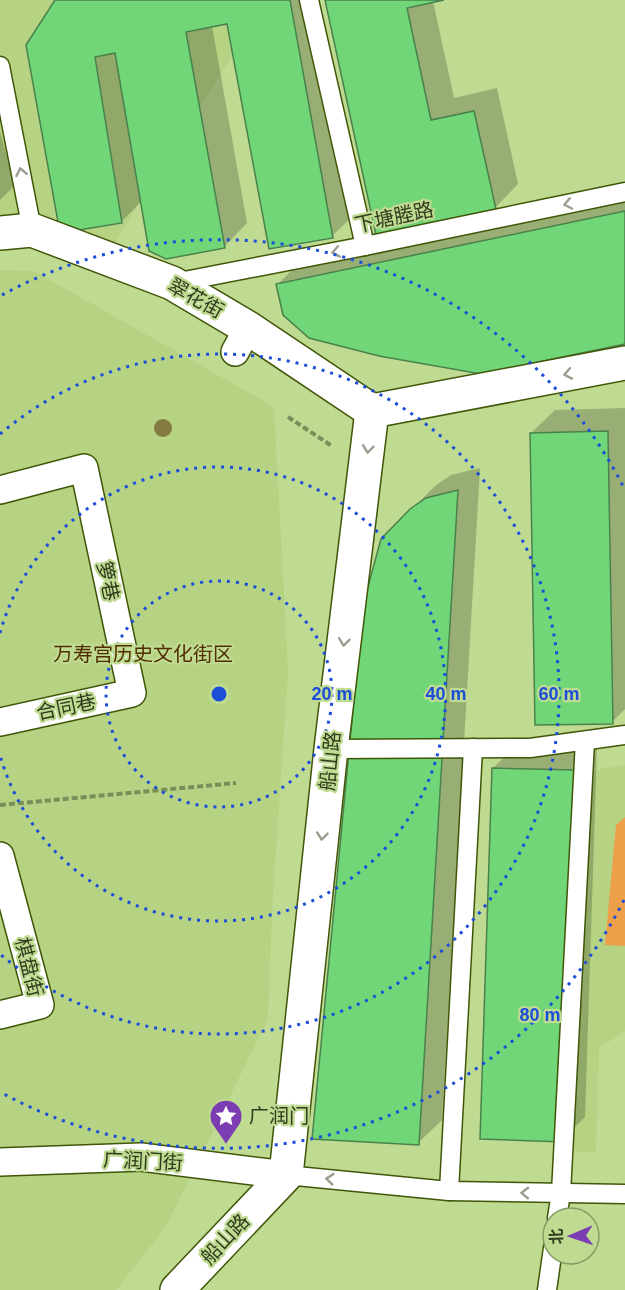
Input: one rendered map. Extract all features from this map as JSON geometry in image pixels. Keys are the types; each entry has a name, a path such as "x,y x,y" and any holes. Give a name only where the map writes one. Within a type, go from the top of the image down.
{"street":[{"name":"翠花街","path":"0,233 32,230 172,283 241,340 372,411"},
{"path":"372,411 625,363"},
{"name":"船山路","path":"177,1290 286,1175 331,750 372,411"},
{"name":"箩巷","path":"0,490 84,468 132,693"},
{"name":"合同巷","path":"0,722 132,693"},
{"name":"棋盘街","path":"0,856 40,1005 0,1015"},
{"name":"广润门街","path":"0,1162 141,1157 286,1175"}],"lane":[{"path":"309,0 365,246"},
{"path":"0,66 32,230"},
{"name":"下塘塍路","path":"172,283 625,192"},
{"path":"331,750 530,748 625,735"},
{"path":"559,1206 585,741"},
{"path":"449,1191 473,748"},
{"path":"286,1175 449,1191 625,1194"},
{"path":"547,1290 550,1266"}],"path":[{"path":"288,417 365,469"},
{"path":"0,805 236,783"}],"shaded area":[{"path":"0,0 267,0 113,245 0,220"},
{"name":"万寿宫历史文化街区","path":"0,270 34,271 274,407 288,671 272,910 268,1019 165,1228 116,1290 0,1290"},
{"path":"625,765 625,1031 599,1048 596,1153 562,1150 595,770"},
{"path":"625,817 625,946 605,945 616,825"}],"building":[{"path":"55,0 290,0 333,238 269,249 227,24 186,32 225,248 166,259 149,251 115,53 95,57 122,223 79,230 58,222 26,45"},
{"path":"325,0 444,0 407,8 431,120 474,111 496,209 376,235"},
{"path":"625,211 625,344 481,374 379,356 309,338 283,315 276,284"},
{"path":"608,431 613,724 535,725 530,433"},
{"path":"458,490 419,1145 312,1139 363,605 381,539 410,509 426,498"},
{"path":"492,768 574,770 563,1142 480,1139"}],"place":[{"name":"广润门","path":"226,1145"}]}
